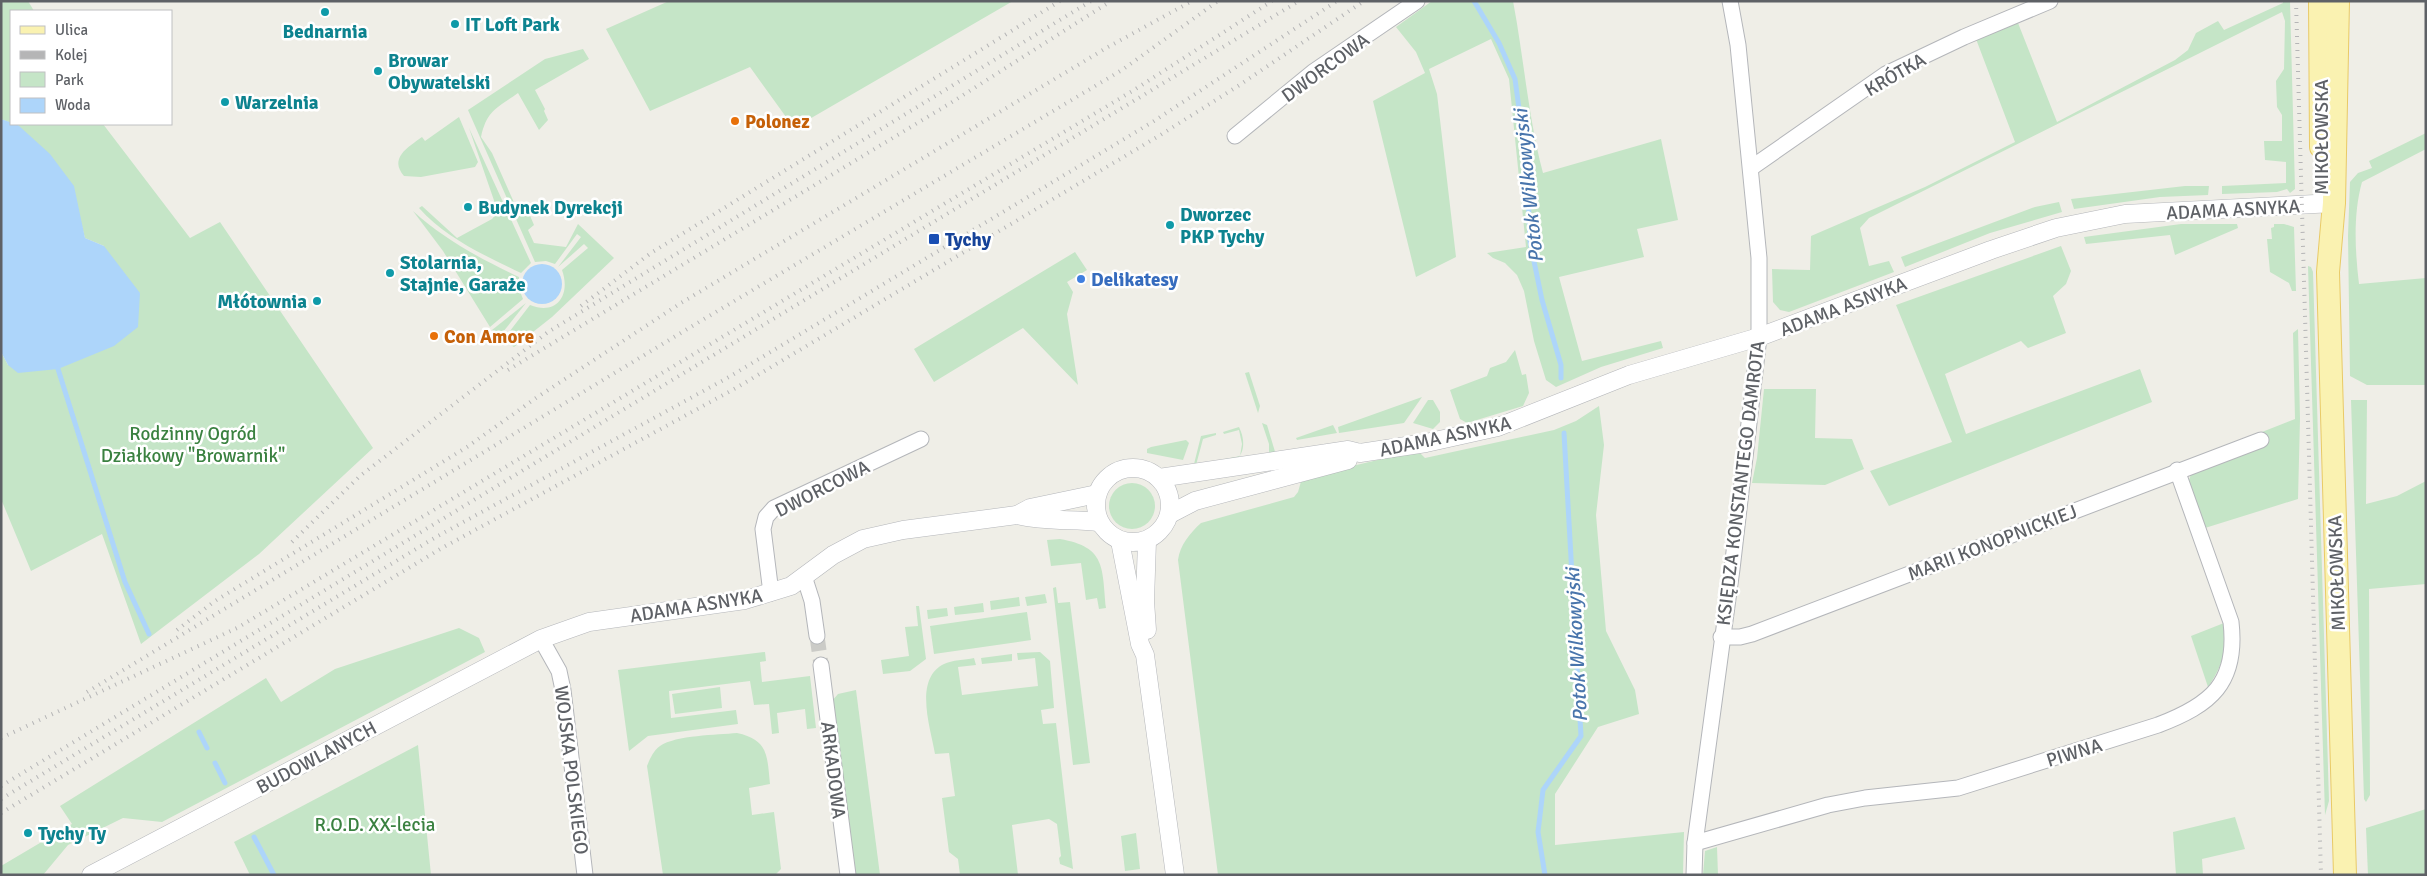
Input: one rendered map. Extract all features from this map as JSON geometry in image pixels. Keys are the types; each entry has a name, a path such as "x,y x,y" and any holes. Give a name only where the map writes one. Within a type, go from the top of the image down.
{"main road":[{"name":"MIKOŁOWSKA","path":"2320,1 2328,204 2328,272 2345,875"},
{"name":"MIKOŁOWSKA","path":"2328,204 2338,1"}],"street":[{"name":"DWORCOWA","path":"1235,136 1313,72 1417,1"},
{"name":"KSIĘDZA KONSTANTEGO DAMROTA","path":"1694,875 1695,843 1721,636 1732,570 1759,337 1759,258 1738,45 1730,1"},
{"name":"KRÓTKA","path":"1751,168 1886,74 1964,37 2050,1"},
{"name":"ADAMA ASNYKA","path":"1159,478 1348,450 1360,453 1426,443 1498,428 1658,365 1759,337 1991,250 2056,228 2125,214 2328,204"},
{"name":"DWORCOWA","path":"771,593 763,529 766,517 774,508 921,439"},
{"name":"MARII KONOPNICKIEJ","path":"1721,636 1740,637 1752,634 2177,470 2261,440"},
{"name":"ADAMA ASNYKA","path":"1170,514 1195,501 1350,460 1360,453"},
{"path":"1134,468 1148,470 1159,478 1167,489 1171,501 1170,514 1165,525 1157,534 1147,540 1134,543 1120,541 1112,536 1099,522 1096,509 1097,494 1108,477 1120,470 1134,468"},
{"name":"PIWNA","path":"1695,843 1828,805 1865,798 1958,788 2158,726 2178,718 2209,699 2228,672 2233,643 2231,622 2177,470"},
{"name":"ADAMA ASNYKA","path":"541,639 589,622 745,600 771,593 791,586 833,555 862,539 903,530 1017,515 1030,508 1097,494"},
{"name":"ADAMA ASNYKA","path":"1017,515 1031,519 1073,519 1099,522"},
{"path":"1145,655 1148,643 1145,601 1147,540"},
{"path":"1120,541 1140,644 1145,655 1175,875"},
{"path":"804,576 812,602 817,636"},
{"name":"BUDOWLANYCH","path":"91,875 541,639"},
{"name":"WOJSKA POLSKIEGO","path":"541,639 558,671 563,690 585,875"},
{"name":"ARKADOWA","path":"820,665 848,875"}],"green space":[{"path":"1,1 28,1 33,10 10,10 10,123 1,119"},
{"path":"669,1 1013,1 794,128 750,67 650,111 606,29"},
{"path":"1432,1 1513,1 1530,109 1543,173 1661,139 1678,220 1637,229 1644,257 1559,277 1582,361 1661,341 1663,348 1601,367 1556,387 1546,380 1534,341 1524,291 1517,275 1505,263 1487,253 1526,247 1509,79 1491,39 1429,69 1437,94 1456,257 1416,277 1373,101 1425,73 1416,52 1396,27"},
{"path":"2283,1 2290,1 2295,189 2290,193 2287,189 2277,192 2222,194 2222,186 2286,183 2286,162 2265,160 2264,141 2282,141 2282,115 2277,107 2276,81 2284,69 2285,21 2282,12 1869,218 1860,228 1869,266 1889,261 1894,272 1789,312 1780,310 1773,302 1772,269 1810,270 1811,236 1925,187 2015,142 1976,39 2018,23 2057,122 2175,60 2188,50 2196,33 2218,21 2224,30 2283,3"},
{"path":"583,49 589,59 535,90 545,109 548,120 539,130 518,93 494,110 483,128 481,137 492,153 516,207 528,211 534,225 528,230 534,243 566,247 578,224 614,258 552,317 514,347 503,340 530,305 548,308 560,301 565,288 562,270 588,248 584,244 558,267 581,237 577,234 555,264 546,261 535,262 468,110 545,59"},
{"path":"459,117 478,162 475,167 421,177 404,176 398,164 406,149 422,137 425,141"},
{"name":"Rodzinny Ogród Działkowy \"Browarnik\"","path":"18,125 104,125 190,238 220,222 373,448 259,554 141,644 102,534 31,571 1,499 1,352 8,365 104,246 85,238 80,219"},
{"path":"469,128 531,263 521,273 480,253 454,237 419,208 422,206 457,238 492,219 498,212"},
{"path":"2426,133 2426,149 2362,182 2357,207 2356,233 2359,284 2426,278 2426,385 2367,385 2350,376 2348,236 2350,182 2358,173 2372,168 2369,161"},
{"path":"2185,186 2209,186 2208,195 2160,197 2074,209 2071,199"},
{"path":"2059,202 2062,212 1990,233 1905,267 1901,257 2035,207"},
{"path":"413,211 438,231 464,248 519,277 519,289 523,299 490,327 443,251"},
{"path":"2181,224 2237,224 2238,228 2175,255 2170,235 2086,244 2084,237"},
{"path":"2274,224 2294,227 2296,291 2292,291 2289,283 2270,272 2267,239 2272,239 2271,228 2274,227"},
{"path":"2061,246 2071,271 2066,284 2053,296 2066,333 2028,348 2021,341 1945,374 1966,434 2140,369 2152,402 1889,506 1870,471 1952,442 1896,305"},
{"path":"1075,252 1087,270 1067,282 1073,292 1067,314 1078,385 1023,328 934,382 914,349"},
{"path":"2308,266 2311,267 2313,272 2329,801 2325,815"},
{"path":"526,303 499,337 492,330"},
{"path":"2298,329 2300,419 2298,499 2205,528 2188,483 2192,471 2265,444 2262,432 2295,419 2293,333"},
{"path":"1515,350 1522,375 1526,374 1529,393 1523,406 1467,423 1460,419 1450,390 1487,376 1490,368 1506,362"},
{"path":"1249,372 1260,406 1258,413 1245,373"},
{"path":"1764,389 1816,389 1815,438 1852,439 1864,469 1825,485 1752,483 1757,458"},
{"path":"1422,397 1404,423 1339,433 1338,427"},
{"path":"1428,400 1433,400 1440,412 1440,422 1433,429 1413,423"},
{"path":"2351,400 2367,400 2366,504 2397,496 2426,481 2426,584 2369,589 2370,795 2366,802 2364,799"},
{"path":"1599,406 1604,445 1596,515 1606,631 1635,690 1639,714 1598,727 1555,794 1555,845 1684,832 1683,875 1218,875 1178,560 1183,544 1189,535 1201,523 1294,497 1298,492 1302,478 1386,458 1420,453 1425,458 1554,430 1576,421"},
{"path":"1262,423 1267,425 1276,455 1269,453 1269,444"},
{"path":"1333,425 1337,433 1297,440 1296,438"},
{"path":"1239,427 1243,444 1240,455 1242,444 1239,430 1224,434 1223,432"},
{"path":"1216,433 1216,435 1203,439 1196,465 1240,456 1237,459 1193,468 1201,436"},
{"path":"1186,440 1189,443 1183,460 1147,453 1147,449 1151,447"},
{"path":"1132,483 1145,487 1151,493 1155,506 1151,519 1145,525 1132,529 1119,525 1113,519 1109,506 1113,493 1119,487"},
{"path":"1060,539 1086,547 1099,561 1104,581 1106,608 1099,609 1097,598 1086,600 1081,563 1051,566 1047,540"},
{"path":"1056,587 1058,603 1070,602 1090,763 1073,765 1053,588"},
{"path":"1045,594 1047,603 1027,606 1025,597"},
{"path":"1019,597 1020,606 991,610 990,601"},
{"path":"983,603 984,612 955,615 954,607"},
{"path":"916,606 919,606 926,659 910,671 883,674 881,660 909,656 905,627 918,626"},
{"path":"947,608 948,616 928,619 927,610"},
{"path":"1027,612 1031,640 934,654 930,626"},
{"path":"2224,623 2225,641 2223,657 2208,687 2191,636"},
{"path":"459,628 479,638 485,652 162,822 123,818 68,845 43,875 1,875 1,866 72,824 60,806 266,678 281,702 335,669"},
{"path":"765,652 766,661 760,662 762,682 810,676 816,728 807,729 805,709 777,713 779,733 772,734 769,704 754,705 750,681 669,691 671,718 736,710 738,724 648,736 629,751 618,670"},
{"path":"1040,652 1050,661 1054,708 1041,710 1043,724 1056,723 1073,869 1060,864 1059,858 1061,856 1057,824 1049,819 1012,825 1018,875 960,875 958,859 949,852 942,798 955,796 949,753 935,754 926,705 926,692 929,681 935,671 944,664 974,658 976,665 958,667 962,695 1038,686 1035,658 1018,660 1017,653"},
{"path":"1012,654 1012,661 982,664 981,658"},
{"path":"720,687 722,708 675,714 672,694"},
{"path":"856,690 880,875 853,875 832,701 838,694"},
{"path":"737,733 755,740 761,745 767,757 770,784 749,788 752,815 774,812 781,869 775,875 663,875 647,766 655,750 667,742 676,740 697,736"},
{"name":"R.O.D. XX-lecia","path":"418,745 431,875 250,875 234,842"},
{"path":"2426,809 2426,875 2368,875 2366,828"},
{"path":"2235,817 2245,849 2202,859 2203,875 2176,875 2173,832"},
{"path":"1136,833 1140,869 1125,871 1121,836"},
{"path":"1717,847 1718,875 1703,875 1705,851"}],"water":[{"path":"1,119 10,122 10,125 18,125 50,154 74,186 85,238 104,246 140,293 138,327 114,346 58,369 18,373 8,365 1,352"},
{"path":"542,264 556,270 562,284 556,298 542,304 528,298 522,284 528,270"}],"waterway":[{"name":"Potok Wilkowyjski","path":"1474,1 1499,43 1515,79 1527,167 1530,242 1542,300 1561,365 1561,378"},
{"path":"58,369 125,582 149,634"},
{"name":"Potok Wilkowyjski","path":"1545,875 1538,832 1543,790 1581,736 1564,433"},
{"path":"199,732 207,748"},
{"path":"215,763 225,783"},
{"path":"254,837 274,875"}],"tunnel":[{"path":"817,636 821,665"}],"railway":[{"path":"581,306 651,253 1060,1"},
{"path":"292,542 360,476 548,332 1091,1"},
{"path":"508,370 949,104 1111,1"},
{"path":"177,630 215,601 467,447 536,398 681,303 1108,47 1192,1"},
{"path":"87,692 694,325 1122,70 1218,1"},
{"path":"1,738 237,628 1134,90 1272,1"},
{"path":"1,786 1299,1"},
{"path":"1,799 436,537 729,377 1154,121 1337,1"},
{"path":"1,813 442,548 736,388 1162,134 1238,86 1364,1"},
{"path":"2296,1 2321,875"}],"place":[{"name":"Bednarnia","path":"325,12"},
{"name":"IT Loft Park","path":"455,24"},
{"name":"Browar Obywatelski","path":"378,71"},
{"name":"Warzelnia","path":"225,102"},
{"name":"Polonez","path":"735,121"},
{"name":"Budynek Dyrekcji","path":"468,207"},
{"name":"Dworzec PKP Tychy","path":"1170,225"},
{"name":"Tychy","path":"934,239"},
{"name":"Stolarnia, Stajnie, Garaże","path":"390,273"},
{"name":"Delikatesy","path":"1081,279"},
{"name":"Młótownia","path":"317,301"},
{"name":"Con Amore","path":"434,336"},
{"name":"Tychy Ty","path":"28,833"}]}
